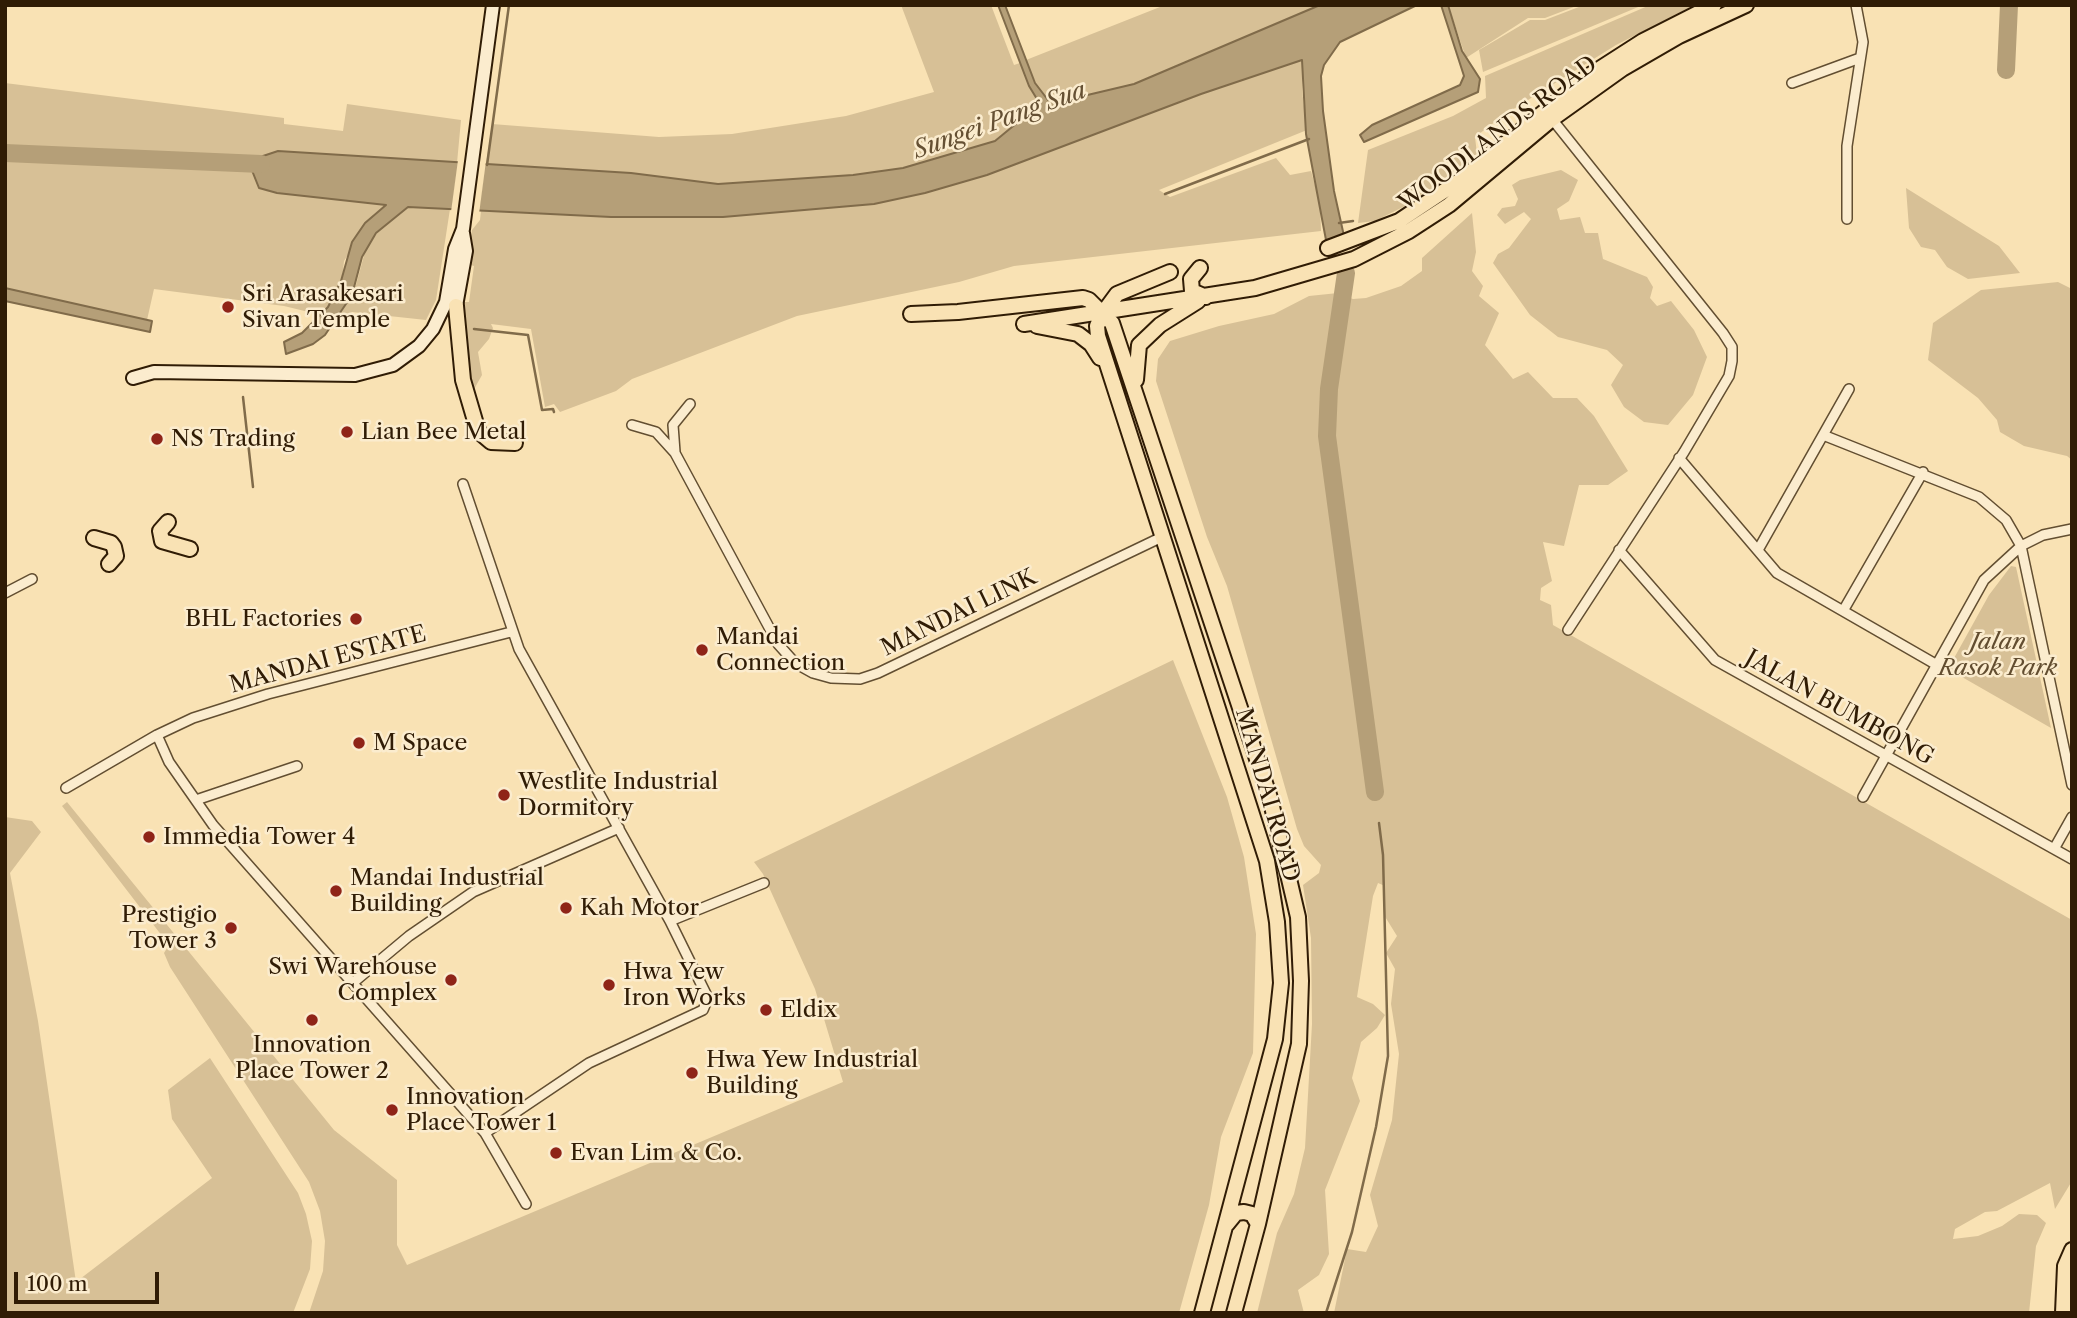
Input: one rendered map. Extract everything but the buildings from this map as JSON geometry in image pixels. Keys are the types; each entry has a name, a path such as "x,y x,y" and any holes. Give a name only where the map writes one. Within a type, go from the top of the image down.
{"main road":[{"name":"WOODLANDS ROAD","path":"1328,248 1399,221 1441,194 1587,76 1643,41 1714,5"},
{"name":"WOODLANDS ROAD","path":"1091,344 1070,331 1024,324 1204,298 1255,288 1354,260 1409,231 1449,205 1552,119 1630,64 1679,36 1746,5"},
{"path":"1200,268 1191,279 1192,292 1204,298"},
{"path":"1111,381 1098,336 1097,326 1103,313 1111,299 1127,288 1170,272"},
{"path":"911,314 958,312 1076,298 1089,300 1103,313"},
{"path":"1136,396 1135,365 1139,345 1160,325 1204,298"},
{"path":"456,306 463,380 478,431 491,442 515,443"},
{"name":"MANDAI ROAD","path":"1103,313 1112,323 1239,703 1281,836 1297,918 1301,981 1299,1044 1258,1224 1234,1313"},
{"path":"1050,320 1073,326 1091,344 1111,381"},
{"name":"MANDAI ROAD","path":"1111,381 1164,536 1267,861 1277,922 1281,983 1275,1039 1202,1313"},
{"path":"168,522 160,531 162,541 190,549"},
{"path":"94,538 111,543 114,547 116,556 109,564"},
{"path":"1225,726 1235,721 1239,703"},
{"path":"1224,1228 1236,1213 1244,1212 1252,1214 1258,1224"},
{"path":"2063,1313 2065,1266 2072,1250"}],"street":[{"path":"134,378 153,372 355,375 393,365 419,346 438,320 446,302 455,250 464,223 493,5"},
{"path":"1847,219 1847,146 1863,35 1856,5"},
{"path":"1792,83 1860,58"},
{"path":"1552,119 1732,347 1729,376 1567,630"},
{"path":"456,306 466,251 464,223"},
{"path":"1758,550 1849,389"},
{"path":"676,453 673,425 691,404"},
{"name":"MANDAI LINK","path":"632,425 656,432 676,453 778,644 795,663 813,673 831,678 860,678 878,673 1164,536"},
{"path":"1823,435 1979,496 2006,520 2021,546 2072,785"},
{"path":"1679,458 1777,573 1937,665"},
{"path":"1843,611 1923,472"},
{"path":"463,484 511,632 670,921 705,988 708,1002 703,1010 589,1063 485,1133"},
{"path":"1863,797 1984,580 2021,546 2043,535 2072,530"},
{"name":"JALAN BUMBONG","path":"1619,550 1715,660 2072,859"},
{"path":"5,593 32,579"},
{"name":"MANDAI ESTATE","path":"66,788 157,734 193,718 268,694 511,632"},
{"path":"157,734 169,762 230,846 354,982 485,1133 527,1204"},
{"path":"195,800 297,766"},
{"path":"2054,849 2072,817"},
{"path":"354,982 409,936 473,892 619,828"},
{"path":"670,921 764,883"}],"green space":[{"path":"901,5 991,5 1014,65 1020,63 1032,92 1041,104 995,141 903,168 852,175 718,184 631,173 486,164 492,124 659,137 732,134 846,116 934,92"},
{"path":"1165,5 1320,5 1134,84 1079,97 1048,100 1040,93 1026,60"},
{"path":"1448,5 1579,5 1545,18 1528,18 1466,58"},
{"path":"1584,5 1643,5 1483,72 1479,50 1530,20 1545,20"},
{"path":"1650,5 1695,5 1616,45 1504,115 1475,137 1477,154 1419,199 1375,221 1358,223 1368,150 1453,116 1486,98 1485,76"},
{"path":"1303,60 1302,91 1307,130 1159,190 1170,197 1276,158 1290,175 1311,171 1320,203 1321,231 1014,266 959,282 797,316 632,379 616,391 560,412 554,404 545,407 531,329 491,324 493,328 489,339 478,352 482,375 473,391 469,390 461,302 469,302 474,266 467,264 472,230 480,220 481,211 611,217 874,204 987,175 1201,94"},
{"path":"5,83 284,118 284,124 343,131 347,104 461,120 457,163 278,151 257,158 251,167 277,193 386,205 374,214 344,261 342,281 328,307 321,315 284,306 154,289 147,320 5,288"},
{"path":"1561,170 1578,180 1569,201 1557,209 1560,220 1580,217 1585,233 1598,233 1603,259 1647,277 1653,287 1650,298 1657,306 1671,301 1694,330 1707,357 1693,395 1668,425 1644,422 1624,407 1611,385 1623,365 1607,350 1558,337 1530,315 1493,263 1498,254 1509,248 1531,219 1524,212 1505,224 1497,215 1502,208 1515,206 1518,199 1512,185 1520,180"},
{"path":"1906,188 1999,246 2020,273 1968,279 1947,267 1935,250 1921,247 1909,228"},
{"path":"408,207 450,209 436,300 426,320 352,312 347,318 339,317 356,285 366,248 383,225"},
{"path":"1472,213 1476,252 1472,271 1483,286 1479,296 1499,313 1485,345 1513,379 1528,372 1553,398 1577,398 1594,416 1628,471 1608,485 1579,485 1564,546 1543,542 1552,581 1541,588 1540,600 1551,605 1553,625 2072,920 2072,1181 2055,1209 2050,1183 1997,1211 1985,1212 1955,1229 1953,1239 1978,1236 2002,1226 2019,1214 2037,1215 2046,1223 2036,1246 2029,1313 1334,1313 1347,1249 1366,1252 1378,1226 1370,1195 1392,1120 1399,1054 1391,1004 1395,969 1386,953 1397,936 1384,915 1385,886 1378,883 1373,896 1357,997 1373,1004 1385,1015 1377,1028 1361,1042 1352,1078 1360,1101 1325,1190 1329,1254 1319,1275 1298,1290 1304,1313 1257,1313 1277,1233 1294,1194 1305,1148 1312,1024 1311,938 1303,885 1319,873 1321,865 1304,846 1297,829 1227,586 1207,537 1156,381 1158,359 1170,341 1219,326 1274,314 1309,296 1338,293 1353,299 1366,298 1401,286 1422,271 1422,258"},
{"path":"2058,282 2072,289 2072,460 2067,456 2024,446 2000,432 1997,420 1978,398 1928,360 1933,323 1981,290"},
{"name":"Jalan Rasok Park","path":"2011,566 2016,567 2051,728 1948,669 1989,595"},
{"path":"1173,660 1227,797 1244,857 1256,934 1253,1053 1221,1137 1209,1205 1179,1313 309,1313 323,1271 325,1241 320,1211 309,1182 170,967 164,953 169,945 62,806 67,802 334,1130 397,1180 397,1245 407,1265 843,1082 815,989 763,874 754,862"},
{"path":"5,817 32,821 41,832 10,873 38,1021 76,1282 212,1178 172,1119 168,1090 210,1058 298,1193 306,1214 312,1241 310,1269 293,1313 5,1313"}],"shaded area":[{"path":"998,5 1005,5 1035,83 1048,100 1079,97 1134,84 1320,5 1417,5 1340,42 1324,65 1321,76 1323,111 1334,191 1344,236 1326,240 1306,134 1302,60 1201,94 987,175 874,204 723,217 611,217 408,207 376,233 362,257 352,295 325,335 313,344 286,354 284,342 302,333 328,307 341,281 352,242 365,223 386,205 277,193 259,188 251,168 237,165 238,159 257,158 278,151 631,173 718,184 853,175 903,168 995,141 1040,104 1029,86"},
{"path":"1441,5 1448,5 1462,51 1480,79 1478,92 1364,142 1360,135 1372,125 1460,85 1464,76"},
{"path":"5,288 152,321 150,332 5,301"}],"pier":[{"path":"458,160 486,161 479,214 451,212"}],"waterway":[{"path":"487,165 509,5"},
{"path":"2006,70 2009,5"},
{"path":"1165,194 1309,139"},
{"path":"5,153 261,164"},
{"path":"1339,223 1353,221"},
{"path":"1346,273 1329,389 1327,436 1375,792"},
{"path":"474,329 528,335 542,410 553,409 554,412"},
{"path":"243,397 253,487"},
{"path":"1326,1313 1352,1232 1376,1127 1388,1056 1383,855 1379,823"}],"place":[{"name":"Sri Arasakesari Sivan Temple","path":"228,307"},
{"name":"Lian Bee Metal","path":"347,432"},
{"name":"NS Trading","path":"157,439"},
{"name":"BHL Factories","path":"356,619"},
{"name":"Mandai Connection","path":"702,650"},
{"name":"M Space","path":"359,743"},
{"name":"Westlite Industrial Dormitory","path":"504,795"},
{"name":"Immedia Tower 4","path":"149,837"},
{"name":"Mandai Industrial Building","path":"336,891"},
{"name":"Kah Motor","path":"566,908"},
{"name":"Prestigio Tower 3","path":"231,928"},
{"name":"Swi Warehouse Complex","path":"451,980"},
{"name":"Hwa Yew Iron Works","path":"609,985"},
{"name":"Eldix","path":"766,1010"},
{"name":"Innovation Place Tower 2","path":"312,1020"},
{"name":"Hwa Yew Industrial Building","path":"692,1073"},
{"name":"Innovation Place Tower 1","path":"392,1110"},
{"name":"Evan Lim & Co.","path":"556,1153"}],"water label":[{"name":"Sungei Pang Sua","path":"1000,121"}]}
